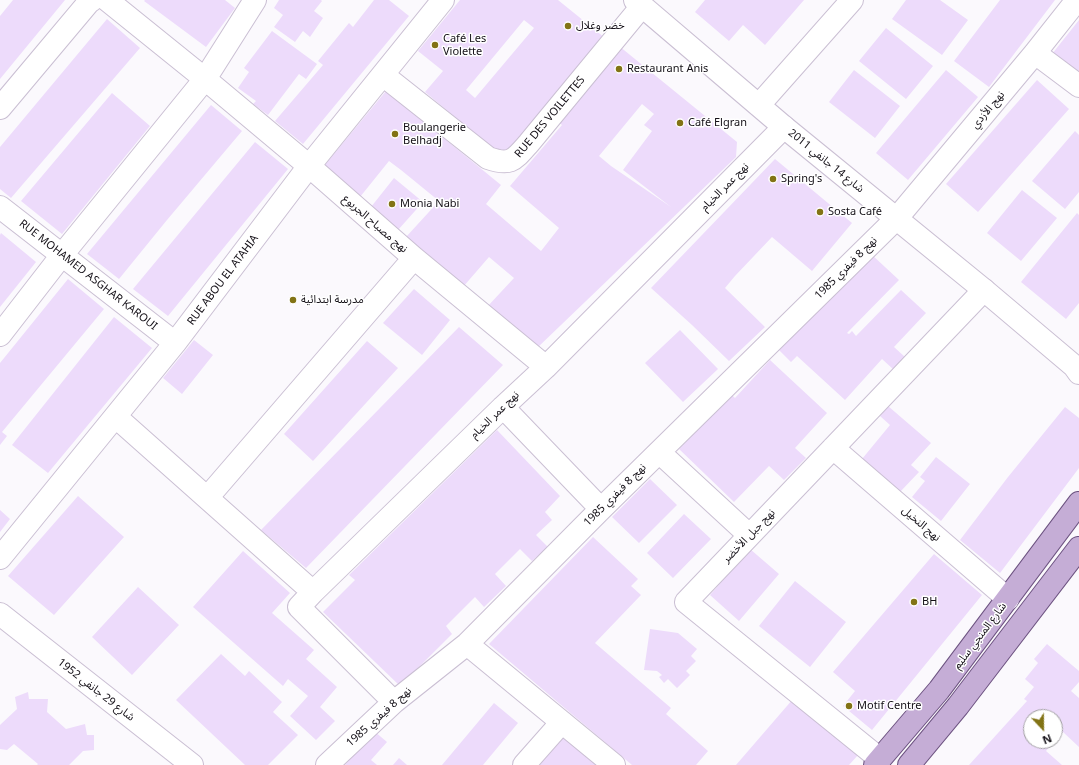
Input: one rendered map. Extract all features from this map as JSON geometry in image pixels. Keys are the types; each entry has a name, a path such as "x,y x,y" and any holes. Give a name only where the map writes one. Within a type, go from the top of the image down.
{"main road":[{"name":"شارع المنجي سليم","path":"878,762 939,690 1079,503"},
{"path":"909,765 958,706 1079,548"}],"street":[{"path":"0,108 73,20 92,0"},
{"name":"نهج مصباح الجربوع","path":"107,0 205,79 309,166 414,258 546,367"},
{"path":"0,335 62,255 205,79 255,0"},
{"name":"RUE ABOU EL ATAHIA","path":"0,558 175,343 309,166 443,0"},
{"path":"759,105 852,0"},
{"name":"نهج الأزدي","path":"897,218 1035,53 1077,0"},
{"name":"RUE DES VOILETTES","path":"384,75 488,158 500,162 506,162 513,160 530,143 638,3"},
{"name":"شارع 14 جانفي 2011","path":"638,3 1077,369"},
{"path":"1035,53 1079,86"},
{"name":"نهج عمر الخيام","path":"394,702 299,607 503,407 546,367 784,126"},
{"name":"RUE MOHAMED ASGHAR KAROUI","path":"0,207 175,343"},
{"name":"نهج 8 فيفري 1985","path":"327,765 394,702 467,644 601,509 897,218"},
{"path":"207,498 414,258"},
{"name":"نهج جبل الأخضر","path":"878,762 686,602 984,290"},
{"path":"503,407 601,509"},
{"path":"116,417 313,592"},
{"name":"نهج النخيل","path":"833,448 1008,599"},
{"path":"659,452 749,535"},
{"name":"شارع 29 جانفي 1952","path":"0,614 192,765"},
{"path":"467,644 614,765"},
{"path":"524,765 562,722"}],"building":[{"path":"13,0 65,0 0,79 0,16"},
{"path":"225,0 235,8 206,47 144,1"},
{"path":"279,0 322,1 314,11 323,18 310,37 303,31 295,42 274,27 283,15 274,8"},
{"path":"374,0 389,0 409,16 303,144 275,121 323,65 318,61 349,23 353,27"},
{"path":"460,0 558,0 605,38 505,159 425,92 443,71 418,51","holes":["524,20 534,28 475,98 466,90"]},
{"path":"705,0 804,0 765,45 743,25 729,41 695,12"},
{"path":"906,0 940,0 968,20 942,55 892,19"},
{"path":"1000,0 1055,0 989,87 954,61"},
{"path":"107,19 140,48 11,198 0,189 0,147"},
{"path":"1079,20 1079,74 1052,54"},
{"path":"886,28 933,66 906,99 859,61"},
{"path":"272,31 317,64 306,79 299,74 268,115 253,104 256,101 238,88 249,72 244,68"},
{"path":"619,46 737,142 736,157 536,349 487,307 514,278 489,257 463,287 406,237 439,201 389,161 360,197 324,166 386,91 501,185 486,204 541,251 559,228 510,186 562,125 557,121","holes":["642,104 654,114 644,125 652,131 623,170 671,207 611,166 599,156"]},
{"path":"854,70 900,106 875,138 829,102"},
{"path":"946,70 978,97 908,180 876,153"},
{"path":"1037,80 1069,109 978,212 946,184"},
{"path":"112,93 150,126 62,234 21,201"},
{"path":"211,105 242,131 119,279 87,254"},
{"path":"1075,131 1079,135 1079,192 1065,209 1032,181"},
{"path":"255,142 288,169 168,316 133,289"},
{"path":"775,159 852,223 812,271 772,237 735,276 725,288 765,327 729,361 651,288"},
{"path":"394,178 423,202 398,230 371,207"},
{"path":"1022,190 1057,218 1021,261 987,233"},
{"path":"1077,213 1079,215 1079,303 1066,319 1021,282"},
{"path":"1,233 36,262 0,307 0,235"},
{"path":"871,254 899,280 847,333 849,334 852,331 856,336 901,290 926,313 894,347 905,357 894,370 882,359 845,400 797,356 791,362 779,350"},
{"path":"68,279 104,309 2,432 7,436 0,445 0,363"},
{"path":"414,289 450,320 422,355 383,323"},
{"path":"114,317 152,348 48,473 12,445"},
{"path":"459,327 503,365 306,568 261,530"},
{"path":"680,330 718,369 683,402 645,363"},
{"path":"194,340 213,355 182,394 163,378"},
{"path":"367,341 398,368 313,461 284,434"},
{"path":"770,360 827,413 795,448 806,458 784,480 769,466 734,502 679,449 732,395 735,398"},
{"path":"888,406 931,443 911,465 919,472 900,492 862,459 890,425 880,416"},
{"path":"1065,407 1079,418 1079,468 1000,573 960,540 1008,477"},
{"path":"497,430 560,496 545,512 552,520 536,535 548,547 532,561 520,549 495,574 506,586 484,607 475,597 446,626 452,634 400,686 323,612 355,580 349,575"},
{"path":"936,457 970,484 941,521 912,497 925,481 920,477"},
{"path":"650,479 677,505 639,543 612,517"},
{"path":"78,496 124,537 54,615 8,576"},
{"path":"0,510 10,519 0,532"},
{"path":"684,514 711,539 673,578 647,553"},
{"path":"593,537 638,579 631,586 641,595 595,643 671,708 666,714 708,751 696,765 632,765 489,644"},
{"path":"750,549 779,574 739,621 710,595"},
{"path":"243,551 290,593 272,613 314,650 306,659 337,687 320,707 335,721 316,740 290,716 308,696 288,679 283,686 193,607"},
{"path":"934,554 982,595 872,730 843,706 855,691 833,672"},
{"path":"795,581 846,622 810,667 759,626"},
{"path":"138,587 179,625 132,675 92,637"},
{"path":"650,629 678,633 697,649 691,656 696,661 686,671 690,675 677,688 668,679 664,683 659,677 662,675 657,671 644,670"},
{"path":"1047,644 1079,671 1079,682 1071,691 1079,698 1079,747 1063,732 1063,709 1023,709 1023,749 1048,749 1046,751 1062,765 969,765 1027,701 1024,699 1034,687 1025,679 1038,663 1034,659"},
{"path":"221,654 245,676 249,671 282,702 273,712 298,735 268,765 245,765 176,700"},
{"path":"28,692 29,699 48,699 47,712 66,729 85,724 87,735 94,735 94,750 83,751 69,765 37,765 38,764 14,744 7,750 0,749 0,725 17,709 15,697"},
{"path":"793,699 859,754 849,765 736,765"},
{"path":"494,703 518,723 483,765 442,765"},
{"path":"374,731 387,742 371,760 377,765 345,765"},
{"path":"562,735 597,765 537,765"},
{"path":"399,758 407,765 393,765"}],"place":[{"name":"خضر وغلال","path":"568,26"},
{"name":"Café Les Violette","path":"435,45"},
{"name":"Restaurant Anis","path":"619,69"},
{"name":"Café Elgran","path":"680,123"},
{"name":"Boulangerie Belhadj","path":"395,134"},
{"name":"Spring's","path":"773,179"},
{"name":"Monia Nabi","path":"392,204"},
{"name":"Sosta Café","path":"820,212"},
{"name":"مدرسة ابتدائية","path":"293,300"},
{"name":"BH","path":"914,602"},
{"name":"Motif Centre","path":"849,706"}]}
